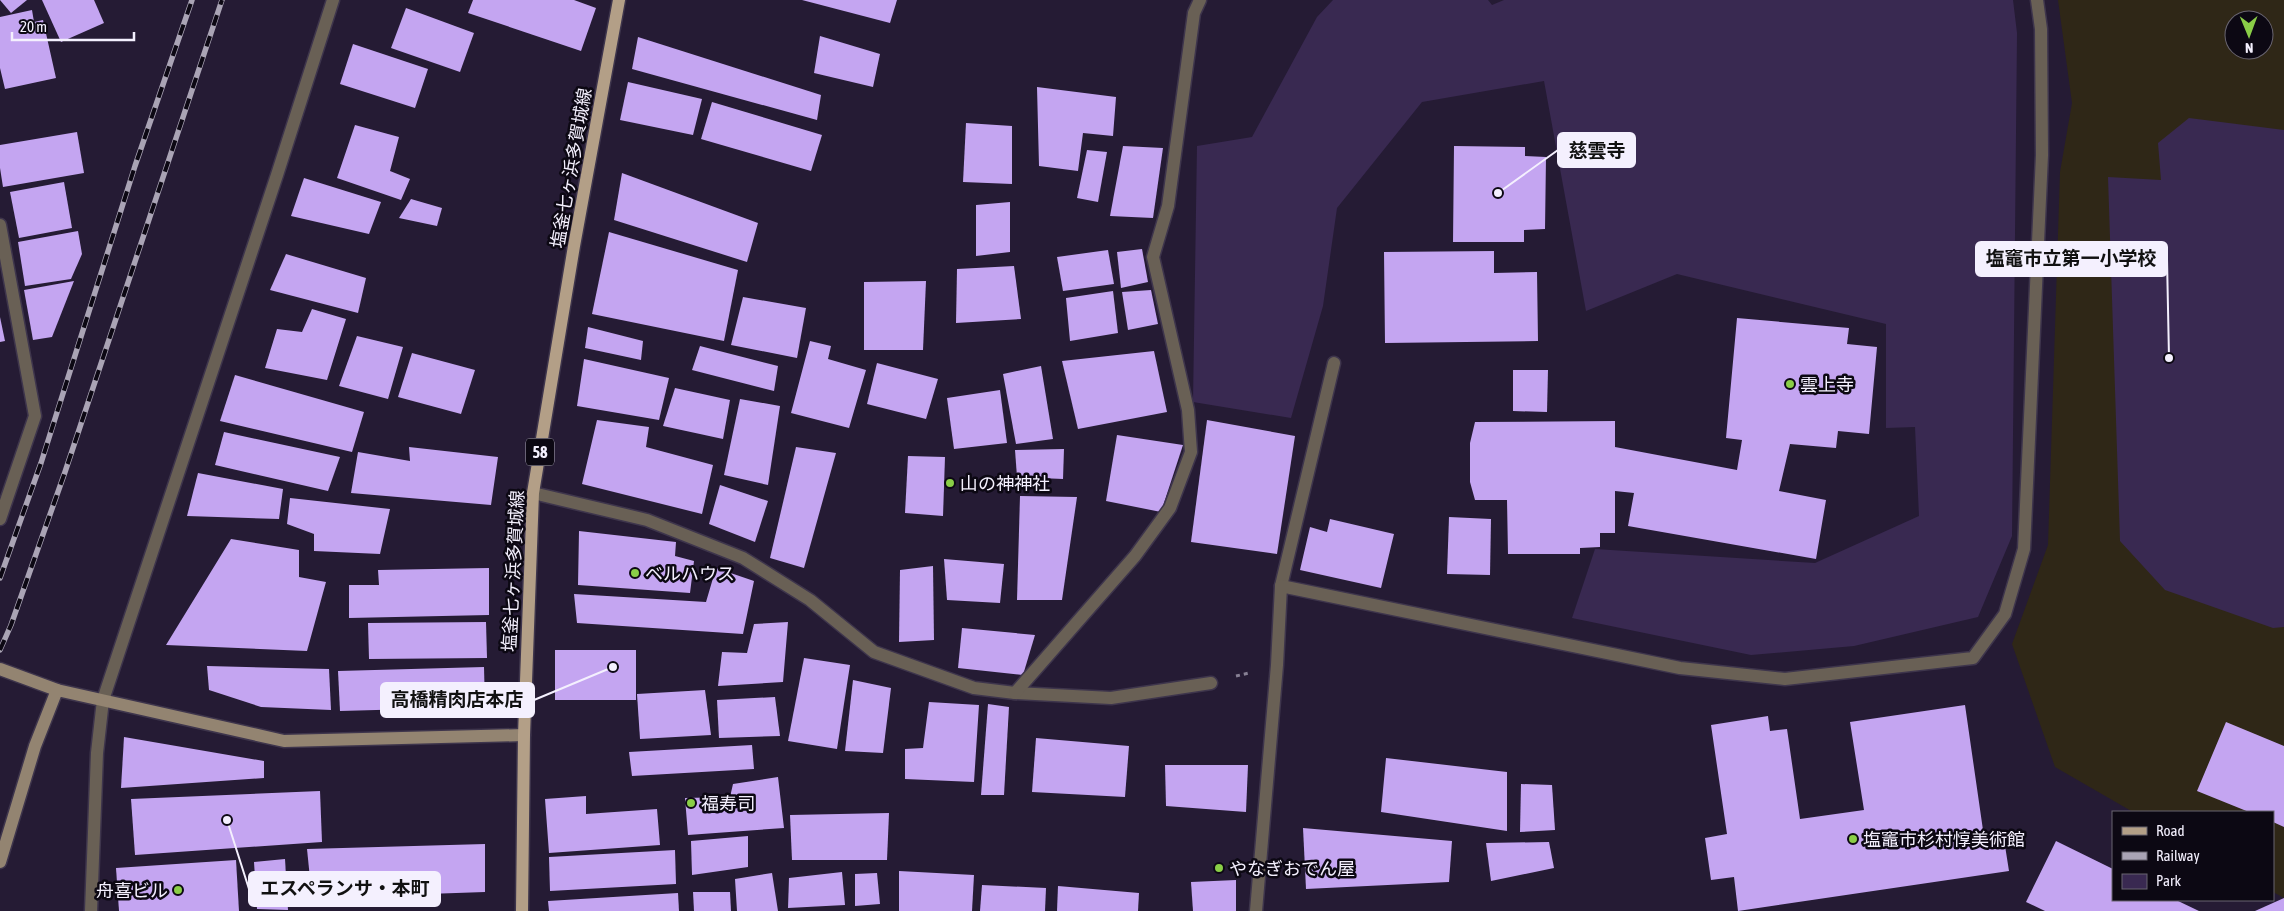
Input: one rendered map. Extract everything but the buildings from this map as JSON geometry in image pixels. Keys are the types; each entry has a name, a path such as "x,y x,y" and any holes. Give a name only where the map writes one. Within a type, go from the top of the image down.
{"main road":[{"name":"塩釜七ヶ浜多賀城線","path":"522,911 524,735 533,493 574,246 619,0"}],"street":[{"path":"91,911 97,753 103,700 271,194 333,0"},
{"path":"1015,693 1141,548 1170,508 1191,452 1188,410 1153,257 1168,206 1194,13 1200,0"},
{"path":"1281,586 1680,668 1785,679 1973,658 2005,614 2024,549 2042,155 2041,29 2037,0"},
{"path":"0,225 35,416 0,519"},
{"path":"1256,911 1277,665 1281,586 1334,363"},
{"path":"533,493 647,520 743,558 810,600 874,652 974,688 1015,693 1111,698 1211,683"},
{"path":"0,669 57,690 138,710 284,741 524,735"},
{"path":"0,862 36,746 57,690"}],"shaded area":[{"path":"2058,0 2284,0 2284,898 2274,893 2274,811 2131,811 2055,767 2012,644 2048,545 2060,172 2072,103"}],"green space":[{"path":"1333,0 1488,0 1492,5 1504,0 2013,0 2017,33 2012,536 1978,617 1854,646 1751,655 1572,618 1595,549 1815,563 1919,516 1915,427 1886,428 1886,324 1677,274 1586,311 1544,81 1422,102 1337,208 1323,306 1291,418 1193,402 1197,146 1252,137 1317,17"},
{"path":"2189,118 2284,130 2284,627 2273,628 2165,590 2120,541 2108,177 2161,180 2158,143"}],"railway":[{"path":"0,578 41,463 135,166 192,0"},
{"path":"0,650 11,625 65,472 222,0"}],"place":[{"name":"慈雲寺","path":"1498,193"},
{"name":"塩竈市立第一小学校","path":"2169,358"},
{"name":"雲上寺","path":"1790,384"},
{"name":"山の神神社","path":"950,483"},
{"name":"ベルハウス","path":"635,573"},
{"name":"高橋精肉店本店","path":"613,667"},
{"name":"福寿司","path":"691,803"},
{"name":"エスペランサ・本町","path":"227,820"},
{"name":"塩竈市杉村惇美術館","path":"1853,839"},
{"name":"やなぎおでん屋","path":"1219,868"},
{"name":"舟喜ビル","path":"178,890"}]}
